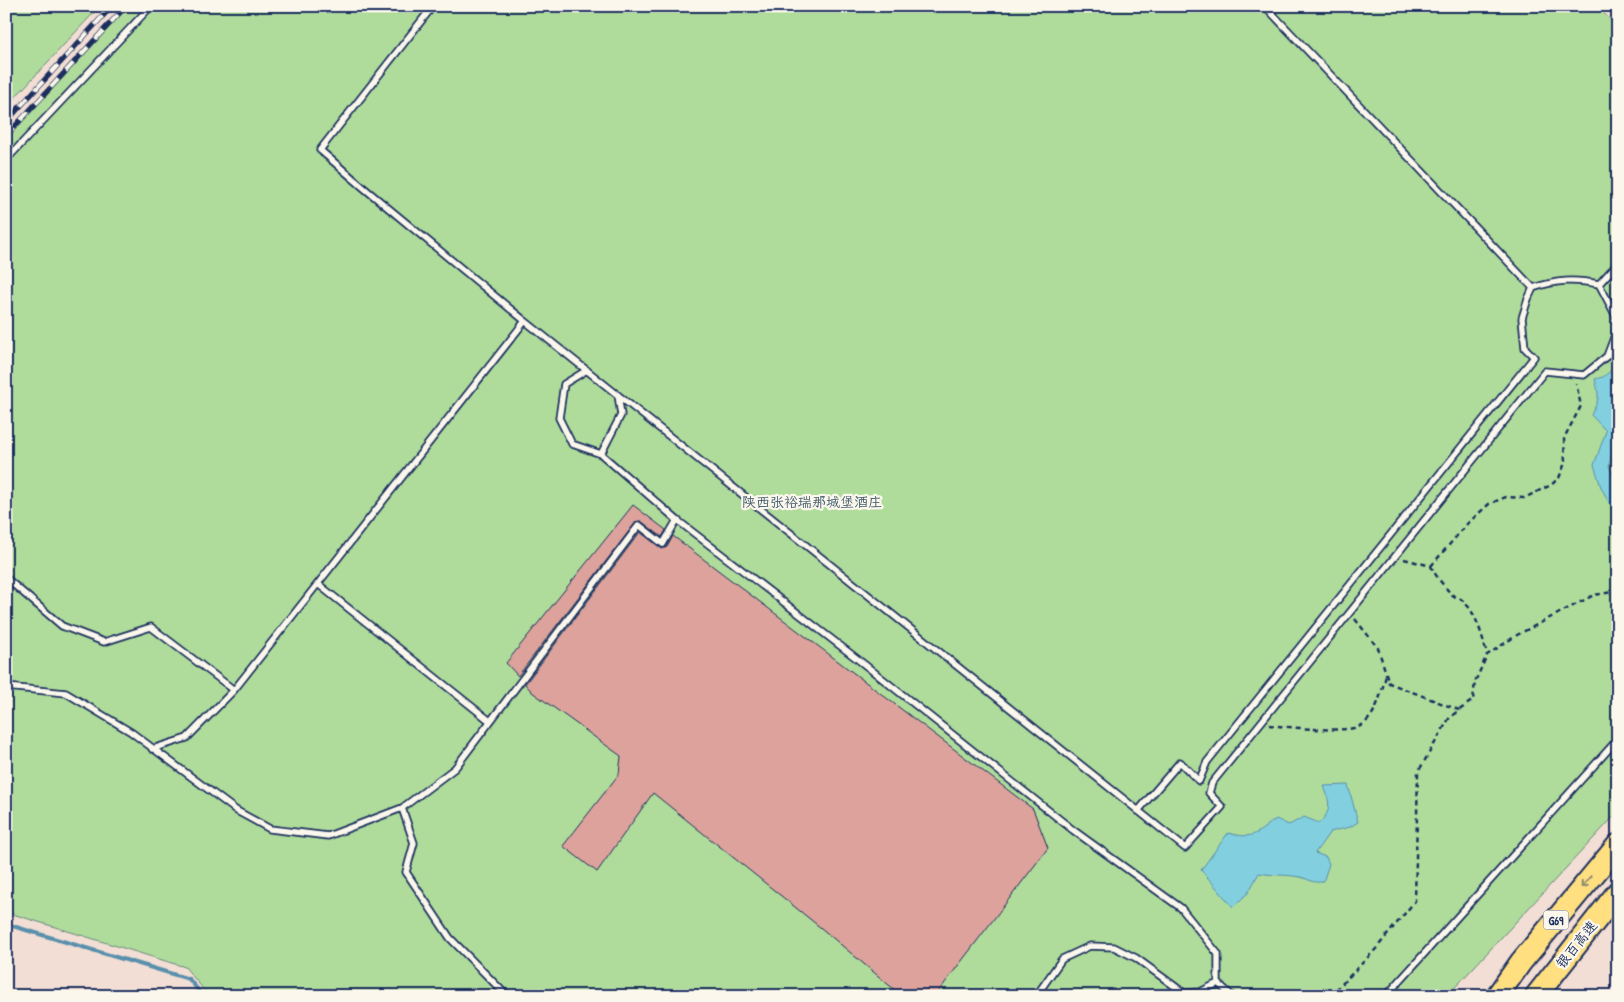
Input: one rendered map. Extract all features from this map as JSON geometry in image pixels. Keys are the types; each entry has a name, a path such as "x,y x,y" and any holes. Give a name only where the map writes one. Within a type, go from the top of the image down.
{"highway":[{"name":"G69","path":"1497,996 1521,962 1618,845"},
{"name":"银百高速","path":"1536,996 1618,892"}],"lane":[{"path":"6,160 151,6"},
{"path":"433,6 320,150 526,322 1185,848 1222,806 1209,794 1212,784 1546,371 1584,376 1608,356 1618,327"},
{"path":"1265,6 1533,288"},
{"path":"1599,284 1618,262"},
{"path":"1138,811 1180,762 1199,781 1207,762 1534,357 1525,348 1522,318 1533,288 1554,282 1582,281 1599,284"},
{"path":"1599,284 1618,320"},
{"path":"152,748 187,738 234,690 526,322"},
{"path":"587,370 564,384 559,418 572,444 601,454 677,520 860,661 1073,830 1181,908 1218,954 1218,983 1232,996"},
{"path":"601,454 622,415 618,395"},
{"path":"6,687 66,693 131,732 236,811 270,829 328,836 402,808 454,768 639,525 663,544 677,520"},
{"path":"6,578 62,626 104,642 151,627 234,690"},
{"path":"318,584 490,722"},
{"path":"1386,996 1618,739"},
{"path":"402,808 414,843 406,872 450,938 507,996"},
{"path":"1036,996 1062,959 1090,946 1114,947 1136,958 1184,993 1200,992 1218,983"}],"path":[{"path":"1431,566 1467,524 1489,504 1506,497 1524,498 1550,485 1559,478 1565,463 1564,438 1582,406 1574,374"},
{"path":"1395,557 1431,566 1456,597 1461,599 1470,609 1482,636 1487,655"},
{"path":"1329,996 1375,950 1415,901 1418,772 1450,717 1473,700 1475,682 1487,655 1517,635 1594,595 1618,592"},
{"path":"1350,613 1378,648 1389,683 1459,710"},
{"path":"1260,725 1349,730 1362,726 1373,712 1386,676"}],"green space":[{"path":"16,6 100,6 6,107 6,17"},
{"name":"陕西张裕瑞那城堡酒庄","path":"126,6 1597,6 1618,28 1618,812 1447,996 209,996 185,967 6,912 6,134"}],"water":[{"path":"1618,365 1618,428 1609,466 1618,485 1618,510 1609,503 1601,487 1594,465 1606,431 1591,415 1598,398 1595,379 1603,377"},
{"path":"1348,785 1358,822 1350,827 1330,832 1315,853 1326,857 1329,864 1323,882 1295,876 1259,873 1248,893 1233,907 1201,870 1228,833 1244,836 1255,834 1276,819 1289,825 1304,817 1319,823 1326,815 1329,806 1324,786"}],"building":[{"path":"633,505 666,530 662,537 641,521 636,522 518,676 506,663"},
{"path":"640,532 662,549 667,547 673,536 1033,809 1048,848 935,996 902,996 821,928 653,793 597,872 563,846 619,774 621,756 532,692 525,684"}],"waterway":[{"path":"6,924 189,979 203,996"}],"railway":[{"path":"6,122 112,6"},
{"path":"6,136 126,6"}]}
